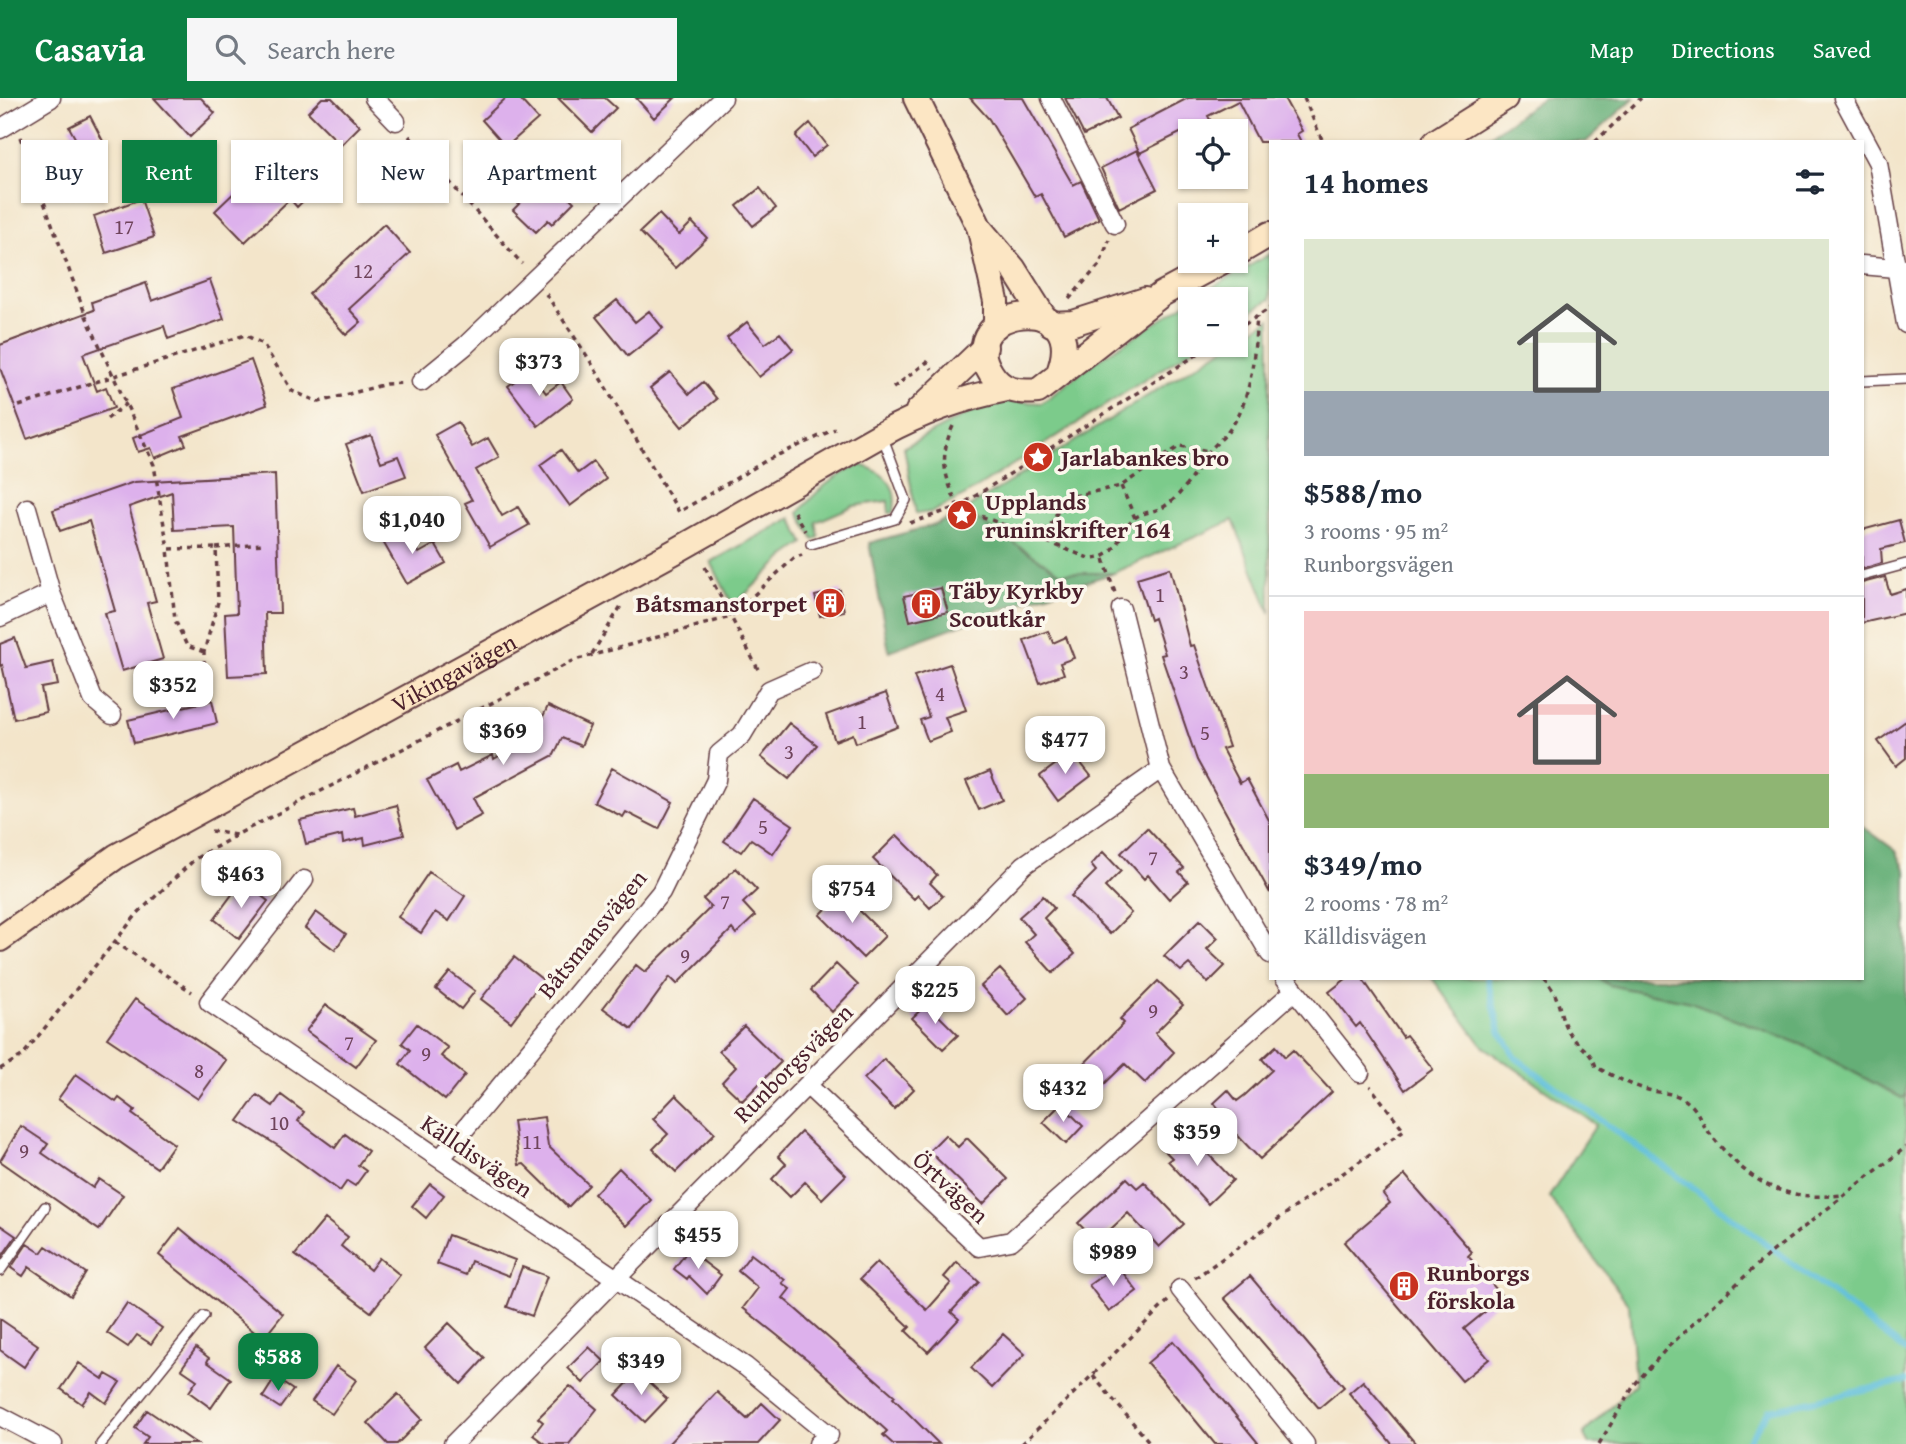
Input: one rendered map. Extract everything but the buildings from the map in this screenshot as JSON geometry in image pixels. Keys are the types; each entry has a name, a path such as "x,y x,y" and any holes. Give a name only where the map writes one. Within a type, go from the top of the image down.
{"main road":[{"path":"916,98 980,229 996,301 988,369 995,380 1007,389"},
{"path":"1438,140 1506,98"},
{"path":"980,229 1053,316 1065,346 1058,375"},
{"path":"1248,247 1269,235"},
{"name":"Vikingavägen","path":"0,939 117,856 674,552 882,433 913,417 953,402 1007,389 1021,393 1038,391 1162,295 1201,273"},
{"name":"Vikingavägen","path":"913,417 990,336 1018,314 1053,316 1073,323 1162,295"}],"street":[{"path":"374,98 396,121"},
{"path":"421,382 465,346 723,98"},
{"path":"1051,98 1115,224"},
{"path":"1843,98 1878,163 1901,269 1906,324"},
{"path":"7,125 41,101"},
{"path":"1864,265 1901,269"},
{"path":"27,508 51,593 93,699 112,715"},
{"path":"0,617 51,593"},
{"path":"1121,609 1161,769 1269,952"},
{"path":"769,690 812,671"},
{"name":"Båtsmansvägen","path":"440,1159 661,892 716,780 719,754 742,735 769,690"},
{"name":"Runborgsvägen","path":"453,1444 1024,865 1161,769"},
{"path":"209,1002 304,880"},
{"name":"Örtvägen","path":"807,1085 979,1247 1011,1241 1289,985 1360,1073"},
{"name":"Källdisvägen","path":"209,1002 746,1367 829,1435 818,1444"},
{"path":"1180,1289 1304,1444"},
{"path":"0,1416 53,1444"}],"lane":[{"path":"1864,381 1906,379"},
{"path":"813,547 895,519 906,500 882,433"},
{"path":"1864,575 1906,564"},
{"path":"0,1271 45,1207"},
{"path":"101,1444 204,1316"}],"path":[{"path":"1304,98 1322,140"},
{"path":"1597,140 1641,98"},
{"path":"396,121 536,279 589,359 679,512 768,460 835,429"},
{"path":"7,125 86,316 154,465 168,549 175,620 187,646 204,652"},
{"path":"1053,316 1100,264 1115,224"},
{"path":"1248,322 1269,309"},
{"path":"958,507 1091,559 1104,559 1115,548 1135,518 1165,506 1193,478 1209,451 1230,429 1244,401 1252,367 1257,316"},
{"path":"19,406 245,335 263,344 292,391 319,402 386,384 421,382"},
{"path":"908,524 958,507 1193,357"},
{"path":"107,419 127,403"},
{"path":"1037,539 1052,523 1064,498 1121,486 1180,446 1209,451"},
{"path":"1121,486 1135,518"},
{"path":"0,1069 22,1056 138,913 194,859 575,660 730,617 794,558 813,547 795,512 784,518"},
{"path":"168,549 263,544"},
{"path":"204,689 204,652 218,602 216,548"},
{"path":"1104,559 1121,609"},
{"path":"696,566 707,560"},
{"path":"705,567 769,690"},
{"path":"591,656 621,606 632,600"},
{"path":"207,830 236,835"},
{"path":"115,942 209,1002"},
{"path":"1545,980 1555,990 1560,1012 1572,1037 1591,1052 1596,1066 1648,1090 1671,1091 1692,1105 1705,1128 1746,1175 1786,1192 1814,1198 1842,1195"},
{"path":"1022,1444 1180,1289 1404,1130 1360,1073"},
{"path":"1599,1444 1643,1374 1668,1347 1767,1256 1906,1147"},
{"path":"1093,1376 1151,1444"}],"green space":[{"path":"1543,98 1634,98 1588,140 1484,140"},
{"path":"1269,255 1269,300 1248,313 1248,287 1213,287 1237,273 1248,273 1248,267"},
{"path":"1178,309 1178,357 1180,357 964,496 932,512 916,514 904,447 994,400 1042,403 1096,361"},
{"path":"1269,320 1269,610 1233,520 1114,573 1061,573 963,511 1210,357 1248,357 1248,333"},
{"path":"861,465 884,476 889,482 894,496 893,513 889,513 888,501 853,506 816,522 819,537 814,540 799,513 826,484"},
{"path":"963,511 1061,573 1114,573 1025,601 889,651 869,543 937,524"},
{"path":"791,518 804,543 784,557 733,606 711,562"},
{"path":"1864,827 1896,851 1906,871 1906,1096 1902,1098 1803,1045 1691,1002 1609,985 1602,980 1864,980"},
{"path":"1434,980 1602,980 1609,985 1691,1002 1803,1045 1902,1098 1906,1096 1906,1444 1590,1444 1584,1433 1635,1384 1629,1305 1549,1197 1596,1125 1483,1046"}],"waterway":[{"path":"1487,980 1500,1031 1516,1058 1696,1190 1906,1351"},
{"path":"1746,1444 1769,1410 1906,1381"}],"place":[{"name":"Jarlabankes bro","path":"1038,457"},
{"name":"Upplands runinskrifter 164","path":"962,515"},
{"name":"Båtsmanstorpet","path":"830,603"},
{"name":"Täby Kyrkby Scoutkår","path":"926,604"},
{"name":"Runborgs förskola","path":"1404,1286"}]}
